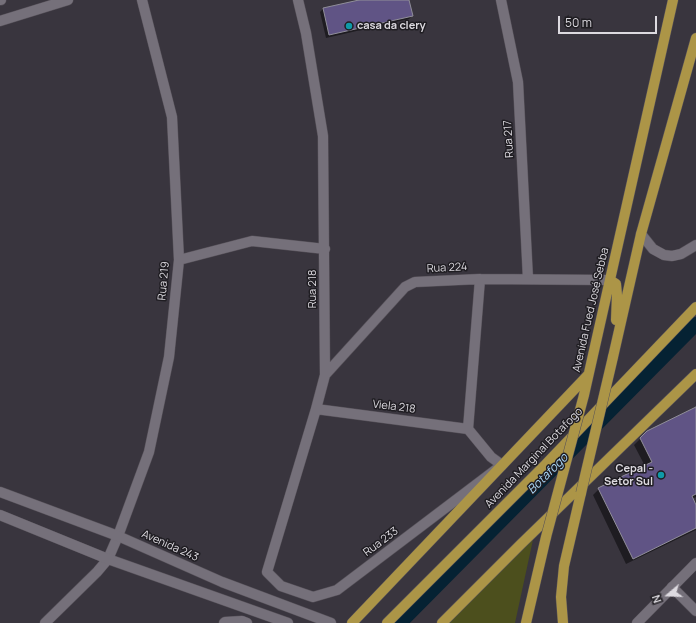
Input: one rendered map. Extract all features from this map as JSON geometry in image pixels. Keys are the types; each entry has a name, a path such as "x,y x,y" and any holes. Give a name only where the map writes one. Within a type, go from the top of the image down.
{"main road":[{"name":"Avenida Fued José Sebba","path":"526,623 546,537 584,395 673,0"},
{"path":"563,623 561,597 564,566 582,493 614,346 641,234 696,38"},
{"path":"610,280 616,284 617,295 614,346"},
{"name":"Avenida Marginal Botafogo","path":"387,623 545,465 696,307"},
{"path":"352,623 588,374"},
{"path":"442,623 696,374"}],"street":[{"path":"0,20 68,0"},
{"name":"Rua 219","path":"45,623 97,572 108,559 149,452 169,357 179,260 172,117 142,0"},
{"name":"Rua 218","path":"267,572 325,375 323,136 306,33 298,0"},
{"name":"Rua 217","path":"500,0 518,82 528,279"},
{"path":"641,234 653,249 664,255 672,256 680,254 696,245"},
{"path":"179,260 252,241 325,249"},
{"path":"480,279 468,429 490,457 502,465"},
{"name":"Rua 224","path":"325,375 405,287 415,282 480,279 610,280"},
{"name":"Viela 218","path":"316,409 468,429"},
{"name":"Rua 233","path":"267,572 281,586 313,597 337,590 502,465"},
{"name":"Avenida 243","path":"0,492 118,536 222,582 331,623"},
{"path":"0,515 108,559 288,623"},
{"path":"637,623 696,564"},
{"path":"672,587 696,611"},
{"path":"224,622 242,621 247,623"}],"green space":[{"path":"534,535 515,623 443,623"}],"building":[{"name":"casa da clery","path":"359,0 409,0 413,16 329,35 323,8"},
{"name":"Cepal - Setor Sul","path":"696,407 696,494 692,496 696,505 696,528 633,559 598,488 652,462 640,438 647,431"}],"waterway":[{"name":"Botafogo","path":"400,623 696,324"}],"place":[{"name":"casa da clery","path":"349,26"},
{"name":"Cepal - Setor Sul","path":"661,475"}]}
